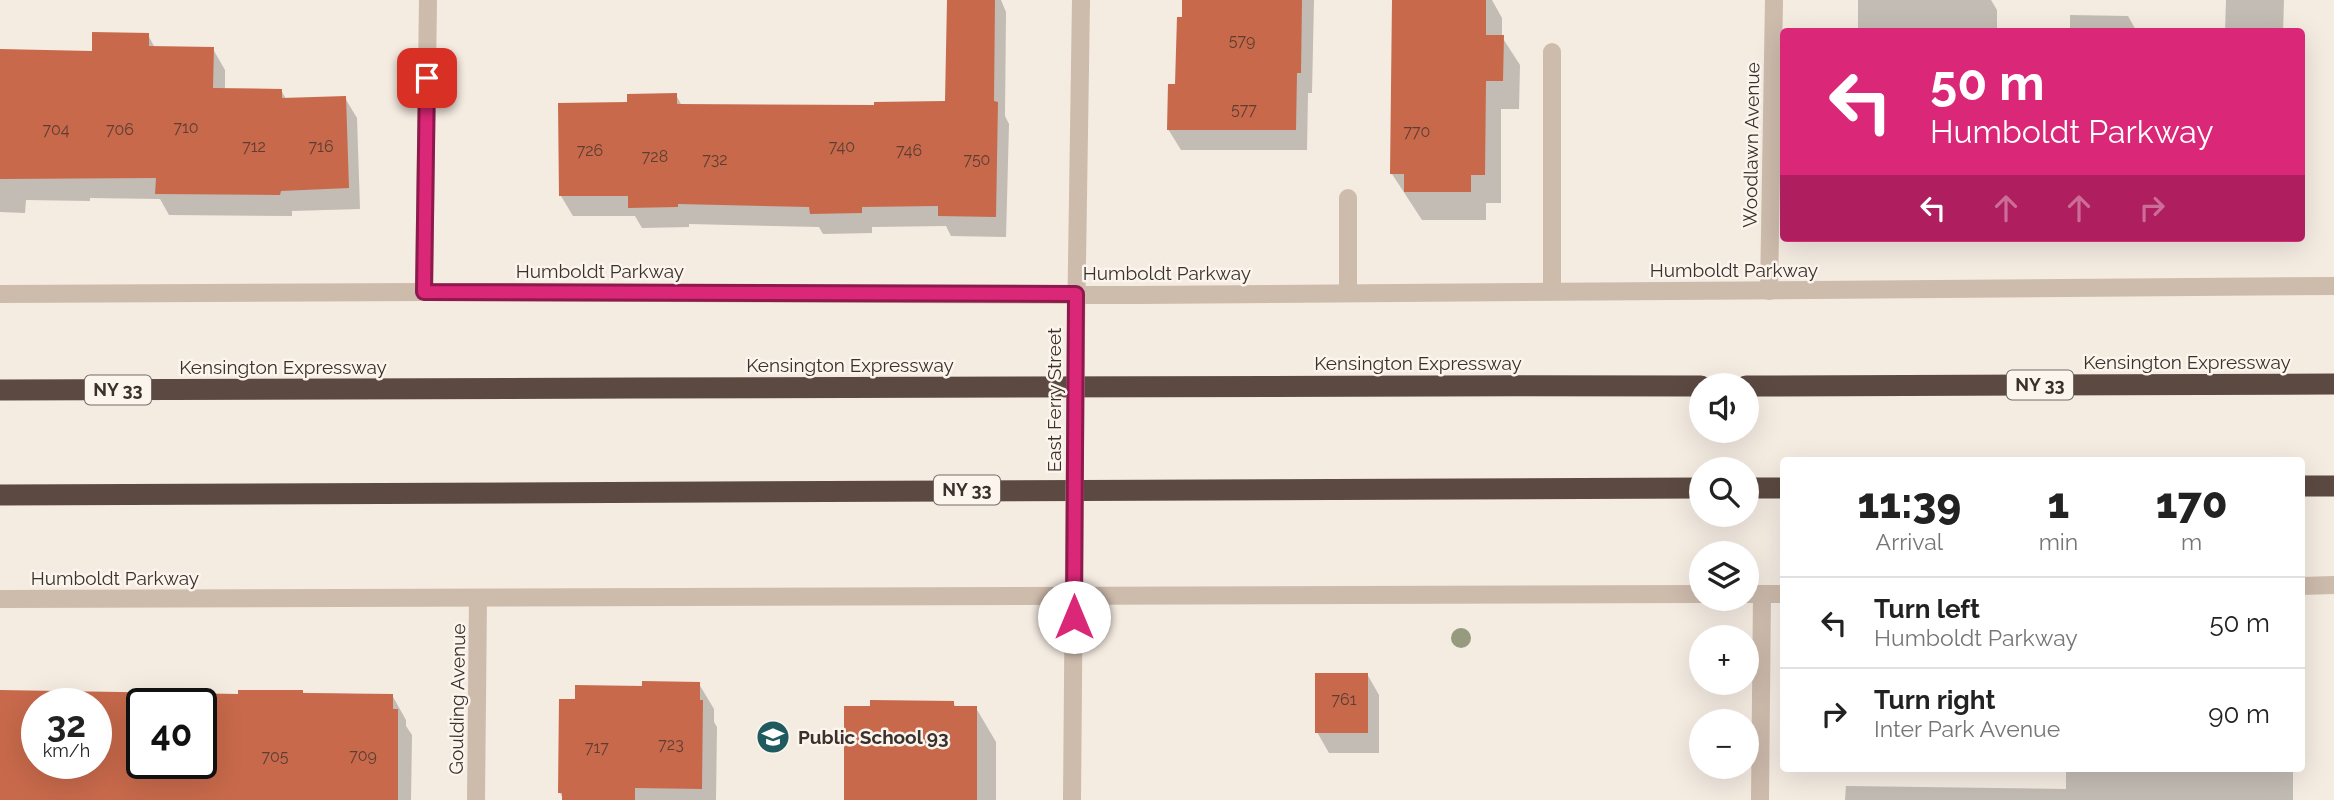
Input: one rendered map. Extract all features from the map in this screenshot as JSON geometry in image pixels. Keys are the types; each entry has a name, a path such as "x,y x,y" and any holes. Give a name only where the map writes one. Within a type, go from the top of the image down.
{"highway":[{"name":"Kensington Expressway","path":"1759,386 2334,384"},
{"name":"Kensington Expressway","path":"0,390 814,389 1154,385 1689,386"},
{"path":"2305,486 2334,486"},
{"name":"NY 33","path":"0,495 1689,488"},
{"path":"1759,488 1780,488"}],"street":[{"path":"424,292 428,0"},
{"name":"East Ferry Street","path":"1072,800 1081,0"},
{"name":"Woodlawn Avenue","path":"1769,291 1774,0"},
{"path":"1552,52 1552,291"},
{"path":"1348,198 1348,292"},
{"name":"Humboldt Parkway","path":"0,294 1076,294 2334,286"},
{"path":"2305,586 2334,585"},
{"name":"Humboldt Parkway","path":"0,599 1689,594"},
{"path":"1759,594 1780,594"},
{"name":"Goulding Avenue","path":"476,800 478,597"},
{"path":"1754,611 1760,800"}],"building":[{"path":"947,0 995,0 994,101 998,102 996,217 938,216 938,206 862,207 862,213 810,214 809,207 678,204 678,207 628,208 628,196 559,196 558,103 627,102 627,94 677,93 677,104 874,105 874,102 945,101"},
{"path":"1182,0 1302,0 1301,73 1297,73 1296,130 1167,130 1168,84 1175,84 1177,17 1182,17"},
{"path":"1392,0 1486,0 1486,35 1504,35 1503,81 1486,81 1485,175 1471,175 1471,192 1404,192 1404,174 1390,174"},
{"path":"92,32 149,33 149,46 214,47 213,88 282,89 282,98 346,96 349,188 281,191 280,195 155,194 156,178 0,179 0,49 92,51"},
{"path":"1315,673 1368,673 1368,733 1315,733"},
{"path":"642,681 700,682 700,700 703,700 702,789 635,788 635,800 562,800 562,793 558,793 559,699 575,699 575,685 642,686"},
{"path":"0,690 21,690 21,779 112,779 112,692 126,692 126,779 217,779 217,694 238,694 238,690 303,690 303,693 393,694 393,709 398,709 398,800 0,800"},
{"path":"870,700 954,701 954,706 977,706 977,800 844,800 844,706 870,706"}],"place":[{"name":"Public School 93","path":"773,737"}],"route":[{"path":"427,78 424,292 1076,294 1074,617"}]}
